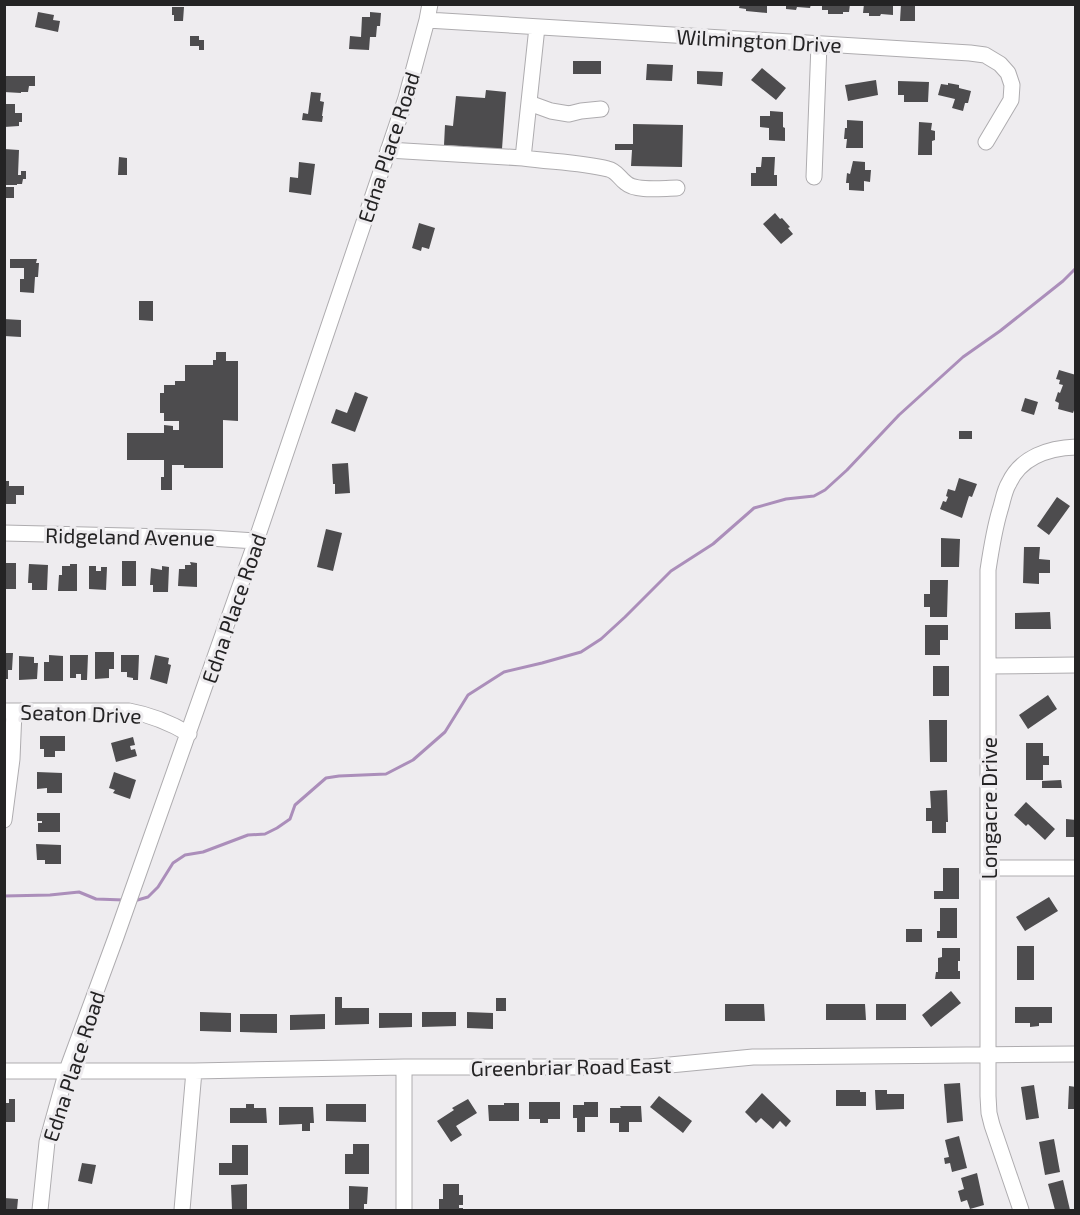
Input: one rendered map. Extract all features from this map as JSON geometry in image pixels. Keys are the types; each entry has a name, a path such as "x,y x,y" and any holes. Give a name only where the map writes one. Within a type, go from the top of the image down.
{"street":[{"name":"Wilmington Drive","path":"428,12 537,27 985,55 1000,64 1008,73 1012,85 1011,100 986,142"},
{"name":"Edna Place Road","path":"40,1210 46,1142 67,1070 189,734 256,541 406,98 428,12"},
{"path":"524,158 537,27"},
{"path":"814,177 819,44"},
{"path":"529,103 551,111 569,114 601,109"},
{"path":"388,150 587,164 614,171 626,184 635,188 677,188"},
{"name":"Longacre Drive","path":"1021,1210 989,1113 988,570 993,535 1008,483 1027,461 1041,453 1076,447"},
{"name":"Ridgeland Avenue","path":"4,533 208,537 256,541"},
{"path":"989,666 1076,665"},
{"path":"4,820 12,759 9,711"},
{"name":"Seaton Drive","path":"9,711 129,711 159,718 189,734"},
{"path":"988,868 1076,868"},
{"name":"Greenbriar Road East","path":"4,1071 649,1067 753,1057 1076,1054"},
{"path":"404,1068 404,1210"},
{"path":"182,1210 194,1071"}],"building":[{"path":"740,4 767,4 767,13 746,11 746,9 739,8"},
{"path":"786,4 811,4 810,8 797,7 796,10 786,9"},
{"path":"822,4 850,4 849,12 828,14 828,10 822,10"},
{"path":"864,4 893,4 893,15 869,16 869,13 863,13"},
{"path":"901,4 915,4 915,21 900,21"},
{"path":"172,7 184,7 183,21 174,21"},
{"path":"38,12 54,15 53,20 60,21 58,32 35,27"},
{"path":"370,12 381,13 376,37 370,37 369,50 349,49 350,36 361,37 362,17 370,17"},
{"path":"190,36 199,36 199,40 204,40 204,50 199,50 199,46 190,46"},
{"path":"573,61 601,61 601,74 573,74"},
{"path":"647,64 673,65 672,81 646,80"},
{"path":"762,68 786,88 776,100 751,80"},
{"path":"697,71 723,72 722,86 697,84"},
{"path":"4,76 35,76 35,86 29,86 28,92 4,92"},
{"path":"876,80 878,95 848,101 845,85"},
{"path":"898,81 929,82 928,102 904,102 904,95 898,95"},
{"path":"948,83 971,91 963,111 952,108 955,99 938,95 941,84 948,85"},
{"path":"486,90 506,92 502,149 444,145 445,125 453,126 456,96 485,98"},
{"path":"311,92 321,93 320,101 324,102 322,122 302,120 303,113 308,114"},
{"path":"4,104 15,104 15,113 22,113 22,122 19,122 19,126 4,127"},
{"path":"770,111 783,112 785,141 769,140 769,128 760,127 760,116 770,116"},
{"path":"847,120 863,121 863,148 846,148 847,139 844,139"},
{"path":"919,122 932,123 931,130 935,131 935,140 932,141 932,155 918,155"},
{"path":"633,124 683,125 682,167 631,166 632,150 615,150 615,144 633,144"},
{"path":"4,149 19,150 18,175 21,175 21,171 26,171 26,179 23,179 22,184 4,185"},
{"path":"119,157 127,158 127,175 118,175"},
{"path":"762,157 775,157 774,175 777,175 777,186 751,186 751,173 756,173 756,167 761,167"},
{"path":"853,161 865,162 865,170 871,170 870,182 864,181 864,191 849,190 849,183 846,183 847,173 850,174"},
{"path":"299,162 315,164 311,195 289,192 290,177 298,178"},
{"path":"4,187 14,187 14,198 4,198"},
{"path":"775,213 790,227 788,228 793,234 781,244 763,224"},
{"path":"419,223 435,228 429,249 422,247 421,251 412,248"},
{"path":"10,259 37,259 38,277 35,277 34,293 20,292 20,279 24,279 24,268 10,268"},
{"path":"139,301 153,301 153,321 139,320"},
{"path":"4,319 21,320 21,337 4,336"},
{"path":"216,352 226,352 226,361 238,361 238,421 223,420 223,468 184,468 184,465 172,465 172,490 161,490 164,460 127,460 127,433 164,433 164,425 173,426 173,430 179,430 179,421 164,421 164,413 160,413 160,393 164,393 164,385 175,385 175,381 185,381 185,365 213,365"},
{"path":"1059,370 1076,375 1076,405 1073,413 1058,409 1059,403 1055,401 1063,385 1059,384 1060,380 1056,379"},
{"path":"355,392 368,397 355,432 331,423 336,409 347,413"},
{"path":"1025,398 1038,402 1034,415 1021,411"},
{"path":"959,431 972,431 972,439 959,439"},
{"path":"348,463 350,493 335,494 332,464"},
{"path":"959,478 977,484 972,497 969,496 962,518 940,509 943,501 946,502 948,497 946,496 948,489 955,491"},
{"path":"4,481 9,481 9,486 24,486 24,495 16,495 16,504 4,504"},
{"path":"1057,497 1070,506 1049,535 1037,526"},
{"path":"326,529 342,533 333,571 317,567"},
{"path":"941,538 960,539 959,567 941,567"},
{"path":"1024,547 1040,547 1039,559 1050,560 1050,573 1039,573 1039,584 1023,583"},
{"path":"122,561 136,561 136,586 122,586"},
{"path":"190,562 197,563 197,587 178,586 179,569 185,569 185,565 191,565"},
{"path":"4,563 16,563 16,589 4,589"},
{"path":"29,564 48,565 47,590 32,590 32,583 28,583"},
{"path":"70,564 77,564 77,591 58,591 62,566 70,566"},
{"path":"89,566 96,566 96,571 101,571 101,567 107,567 106,590 89,589"},
{"path":"162,566 169,567 168,592 153,592 153,585 150,585 151,568 162,570"},
{"path":"930,580 948,580 947,617 930,617 930,607 924,607 924,594 930,594"},
{"path":"1050,612 1051,629 1015,629 1015,613"},
{"path":"925,625 948,625 948,640 940,640 940,655 925,655"},
{"path":"95,652 114,652 114,669 109,669 109,678 95,679"},
{"path":"4,653 13,653 12,670 8,670 8,679 4,679"},
{"path":"49,655 63,656 63,681 44,681 44,662 49,662"},
{"path":"70,655 88,655 87,680 81,680 81,674 76,674 76,678 70,678"},
{"path":"121,655 139,655 138,680 127,677 127,672 121,672"},
{"path":"155,655 169,658 168,664 171,665 167,684 150,679"},
{"path":"19,656 34,657 34,663 38,663 37,679 19,680"},
{"path":"933,666 949,666 949,696 933,696"},
{"path":"1048,695 1057,709 1028,729 1019,715"},
{"path":"929,720 947,720 947,762 930,762"},
{"path":"40,736 65,736 65,751 55,751 55,757 44,757 44,749 40,749"},
{"path":"133,737 135,745 130,746 131,750 135,749 137,756 116,762 111,743"},
{"path":"1026,743 1043,743 1043,756 1049,756 1049,765 1043,765 1043,780 1026,780"},
{"path":"37,772 62,773 62,793 47,793 47,788 37,789"},
{"path":"114,772 136,780 130,799 113,793 115,790 109,788"},
{"path":"1061,780 1062,788 1042,788 1042,781"},
{"path":"947,790 946,833 932,833 932,821 926,821 926,808 931,808 930,791"},
{"path":"1026,802 1055,829 1045,840 1014,815"},
{"path":"37,813 60,813 60,832 38,832 38,823 42,821 37,821"},
{"path":"1066,819 1076,820 1076,837 1066,837"},
{"path":"36,844 61,845 61,864 45,864 45,860 37,860"},
{"path":"943,868 959,868 959,899 934,899 934,891 943,891"},
{"path":"1049,897 1058,911 1025,931 1016,917"},
{"path":"940,908 957,908 957,938 937,938 937,931 940,931"},
{"path":"906,929 922,929 922,942 906,942"},
{"path":"1017,946 1034,946 1034,980 1017,980"},
{"path":"942,948 960,948 958,971 960,971 960,979 935,979 936,972 938,972 938,958 942,957"},
{"path":"951,991 961,1003 931,1027 922,1015"},
{"path":"335,997 342,997 342,1008 369,1008 369,1024 335,1025"},
{"path":"496,998 506,998 506,1011 496,1011"},
{"path":"725,1004 764,1004 765,1021 725,1021"},
{"path":"826,1004 865,1004 866,1020 826,1020"},
{"path":"876,1004 906,1004 906,1020 876,1020"},
{"path":"1015,1007 1052,1007 1052,1023 1039,1023 1039,1026 1030,1027 1030,1023 1015,1023"},
{"path":"200,1012 231,1013 231,1032 200,1031"},
{"path":"422,1012 456,1012 456,1026 422,1027"},
{"path":"467,1012 493,1013 493,1029 467,1028"},
{"path":"379,1013 412,1013 412,1027 379,1028"},
{"path":"240,1014 277,1014 277,1033 240,1032"},
{"path":"325,1014 325,1029 290,1030 290,1015"},
{"path":"960,1083 963,1121 947,1123 944,1084"},
{"path":"1034,1085 1039,1118 1026,1120 1021,1087"},
{"path":"1069,1086 1076,1087 1076,1109 1068,1109"},
{"path":"836,1090 866,1092 866,1106 836,1106"},
{"path":"875,1090 887,1090 887,1094 904,1094 904,1109 876,1110"},
{"path":"762,1093 791,1121 786,1127 780,1121 773,1129 761,1118 756,1123 745,1112"},
{"path":"659,1096 692,1121 683,1133 650,1107"},
{"path":"9,1099 15,1099 15,1122 4,1122 4,1103 9,1103"},
{"path":"468,1099 477,1113 456,1126 462,1135 451,1142 437,1121 454,1110 452,1108"},
{"path":"529,1102 560,1102 560,1119 548,1119 548,1123 540,1123 540,1119 529,1119"},
{"path":"584,1102 598,1102 598,1117 585,1117 585,1132 577,1132 577,1118 573,1118 573,1105 584,1105"},
{"path":"504,1103 519,1103 519,1121 489,1121 488,1105 504,1105"},
{"path":"246,1104 254,1104 254,1108 266,1108 267,1123 230,1123 230,1108 246,1108"},
{"path":"326,1104 366,1104 366,1122 326,1121"},
{"path":"620,1106 641,1106 642,1122 629,1122 629,1132 619,1132 619,1123 610,1123 610,1108 621,1108"},
{"path":"279,1107 313,1107 314,1123 310,1123 310,1131 302,1131 302,1124 279,1125"},
{"path":"959,1136 967,1168 952,1172 950,1163 945,1164 944,1158 949,1157 945,1140"},
{"path":"1054,1139 1060,1172 1045,1175 1039,1142"},
{"path":"353,1144 369,1144 369,1174 345,1174 345,1154 353,1154"},
{"path":"232,1145 248,1145 248,1175 219,1175 219,1163 232,1163"},
{"path":"82,1163 96,1165 92,1184 78,1181"},
{"path":"977,1173 984,1205 970,1209 967,1200 961,1202 958,1191 964,1189 961,1178"},
{"path":"1063,1180 1070,1210 1055,1210 1048,1184"},
{"path":"247,1184 247,1210 232,1210 231,1185"},
{"path":"443,1184 459,1184 459,1195 463,1195 463,1205 459,1205 459,1208 463,1210 439,1210 439,1199 443,1199"},
{"path":"349,1186 368,1187 367,1204 364,1204 364,1210 349,1210"},
{"path":"4,1198 18,1199 17,1210 4,1210"}],"waterway":[{"path":"134,901 148,897 158,887 173,863 185,855 203,852 248,835 265,834 277,828 290,819 295,805 326,778 386,774 413,760 445,732 468,695 504,672 581,652 601,639 671,571 713,544 754,508 786,499 814,496 825,490 899,415 963,357 1000,331 1076,268"},
{"path":"4,896 79,892 96,899 124,900"}]}
